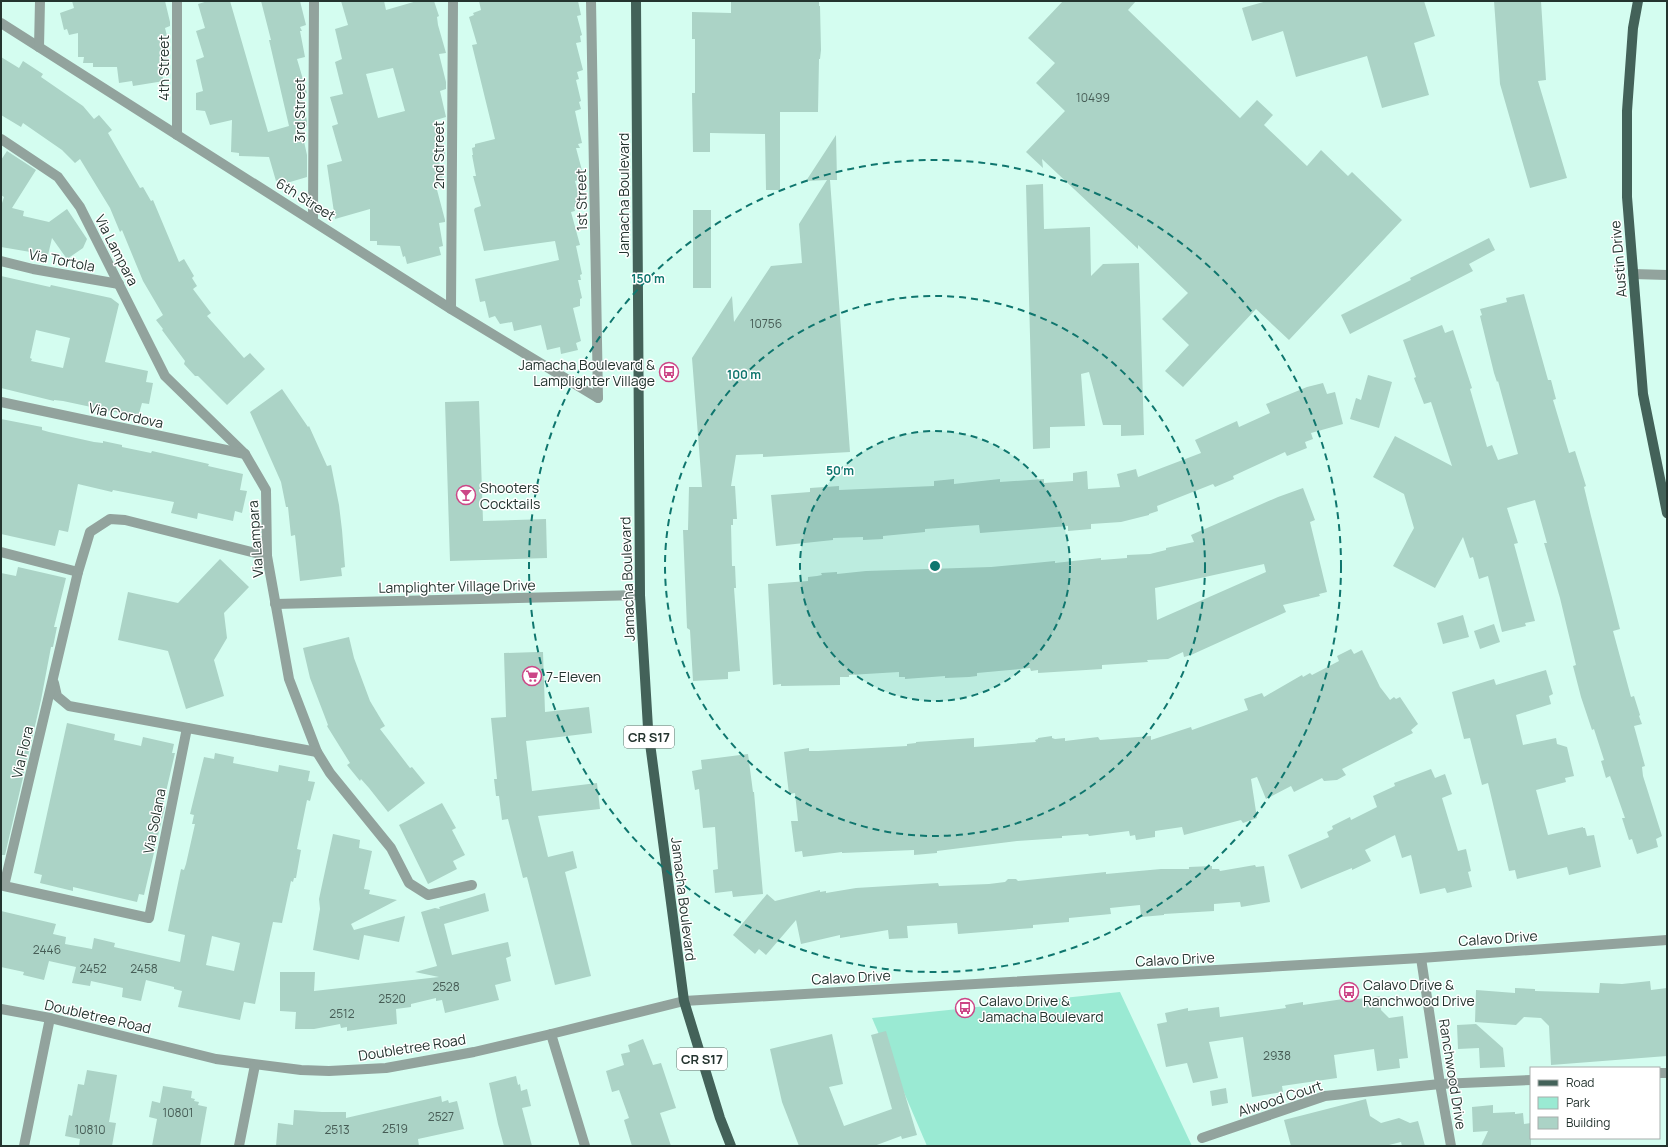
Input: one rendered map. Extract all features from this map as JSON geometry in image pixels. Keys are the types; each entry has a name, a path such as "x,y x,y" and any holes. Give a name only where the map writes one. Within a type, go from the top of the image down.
{"main road":[{"name":"Jamacha Boulevard","path":"636,1 640,595 648,728 684,1001 720,1118 731,1146"},
{"name":"Austin Drive","path":"1638,1 1633,28 1627,111 1627,197 1643,394 1667,513"}],"street":[{"path":"39,47 40,1"},
{"name":"4th Street","path":"177,1 177,135"},
{"name":"3rd Street","path":"313,220 314,1"},
{"name":"2nd Street","path":"451,309 453,1"},
{"name":"1st Street","path":"591,1 598,398"},
{"name":"6th Street","path":"1,23 451,309 598,398"},
{"name":"Via Lampara","path":"1,139 58,177 80,207 165,376 245,454 266,490 267,556 289,679 318,752 330,773 391,848 409,883 428,895 472,885"},
{"name":"Via Tortola","path":"1,261 32,269 119,284"},
{"path":"1633,274 1667,275"},
{"name":"Via Cordova","path":"1,402 245,454"},
{"path":"1,552 78,572 90,532 110,519 125,520 267,556"},
{"name":"Via Flora","path":"78,572 4,886 149,918"},
{"name":"Lamplighter Village Drive","path":"275,604 640,595"},
{"path":"54,678 57,696 70,706 318,752"},
{"name":"Via Solana","path":"149,918 187,728"},
{"name":"Calavo Drive","path":"684,1001 1421,958 1667,940"},
{"name":"Ranchwood Drive","path":"1421,958 1451,1146"},
{"name":"Doubletree Road","path":"1,1009 50,1018 216,1059 301,1070 329,1071 386,1068 474,1052 684,1001"},
{"path":"24,1146 50,1018"},
{"path":"551,1034 585,1146"},
{"path":"239,1146 255,1065"},
{"name":"Alwood Court","path":"1202,1138 1325,1096 1440,1084 1530,1080"}],"green space":[{"path":"1120,992 1192,1146 927,1146 872,1018"}],"building":[{"path":"72,1 165,1 170,26 165,28 167,36 163,37 170,73 162,75 164,81 133,86 132,81 119,83 117,67 93,67 93,63 83,63 84,57 78,57 78,33 69,35 67,29 64,30 60,13 74,8"},
{"path":"208,1 230,1 268,132 289,126 269,40 271,40 261,1 300,1 306,25 300,27 302,31 300,31 305,57 297,59 307,93 301,95 307,126 301,128 307,155 307,177 280,185 278,180 276,181 269,157 239,156 239,153 231,152 232,120 210,125 205,111 196,110 196,93 203,91 196,60 204,57 196,31 205,28 198,4"},
{"path":"341,1 384,1 386,10 417,1 434,1 439,16 437,17 438,25 446,53 439,54 446,82 446,89 440,91 446,117 436,120 445,154 438,156 444,184 436,186 445,220 445,222 439,223 443,246 439,247 441,255 407,264 400,246 377,245 377,241 370,241 370,209 335,219 327,165 342,161 332,126 338,124 330,97 343,94 335,62 342,59 335,29 348,25","holes":["393,68 405,111 378,118 366,74"]},
{"path":"479,1 578,1 581,15 577,16 582,35 580,36 581,42 576,43 583,70 577,72 579,79 576,80 581,101 579,102 581,109 575,111 582,143 578,144 580,148 576,148 584,178 575,181 581,205 574,207 575,211 571,212 580,245 576,246 582,274 580,275 581,280 578,280 582,298 580,299 580,306 573,308 581,341 576,343 578,350 561,354 560,347 547,350 541,325 514,331 512,322 500,324 495,316 489,318 485,301 480,302 475,279 559,260 555,241 484,251 474,210 475,208 481,206 473,176 476,176 472,148 475,147 475,144 495,139 472,45 477,44 469,17 474,15 473,13 481,10"},
{"path":"731,1 819,1 821,50 819,59 818,112 780,112 780,190 766,190 765,134 710,133 710,152 693,152 692,93 695,93 695,39 692,39 692,12 731,13"},
{"path":"1063,1 1136,1 1128,10 1240,118 1257,100 1273,115 1264,125 1307,166 1321,150 1348,176 1352,172 1402,220 1289,340 1256,309 1183,387 1165,371 1189,345 1162,319 1188,293 1138,245 1138,249 1042,159 1043,168 1026,152 1065,111 1036,83 1055,63 1028,38"},
{"path":"1267,1 1424,1 1435,36 1414,43 1429,95 1382,108 1367,56 1296,77 1283,31 1252,41 1242,8"},
{"path":"1494,1 1541,1 1546,80 1538,81 1567,178 1530,188 1500,84"},
{"path":"1,57 19,68 23,61 43,74 41,77 83,106 94,119 99,115 112,130 108,133 140,188 143,187 151,201 153,200 179,262 184,259 194,276 192,278 197,286 193,289 211,313 207,316 244,358 250,353 265,369 227,405 184,364 185,361 156,320 163,315 143,281 122,230 120,232 110,208 80,159 75,163 62,150 23,123 21,127 1,115"},
{"path":"836,135 837,180 830,180 850,452 763,457 763,454 736,455 731,486 735,486 737,519 733,519 733,525 731,525 732,566 735,566 736,588 734,588 740,671 728,672 728,679 693,681 690,630 687,628 683,530 688,530 689,487 702,487 692,358 732,296 734,322 771,266 802,263 799,224 827,180 806,181"},
{"path":"7,151 36,170 12,208 24,211 23,216 49,222 67,209 87,239 83,248 67,259 52,238 48,255 1,247 1,206 4,197 1,195 1,160"},
{"path":"1043,184 1044,229 1090,227 1091,276 1103,264 1139,263 1144,435 1121,436 1121,425 1103,425 1089,372 1081,374 1085,426 1050,427 1050,448 1033,449 1026,185"},
{"path":"693,210 711,210 711,288 693,288"},
{"path":"1489,238 1495,250 1469,264 1473,271 1350,334 1341,315 1411,280 1410,278"},
{"path":"1,276 111,298 119,304 105,362 148,371 146,382 153,383 149,404 142,403 138,417 63,401 54,401 1,388","holes":["36,330 70,338 63,368 31,361 32,359 30,358"]},
{"path":"1524,294 1548,380 1551,380 1556,399 1553,400 1569,453 1575,451 1586,486 1584,487 1620,629 1613,631 1631,697 1634,696 1642,724 1634,726 1645,766 1642,767 1643,776 1662,836 1656,839 1658,847 1637,854 1632,839 1629,840 1622,818 1625,818 1610,776 1606,778 1601,761 1604,760 1594,729 1592,730 1581,697 1573,666 1576,665 1560,598 1544,543 1547,543 1535,500 1507,508 1518,543 1514,544 1535,621 1525,623 1526,626 1502,632 1488,576 1479,579 1473,557 1470,558 1463,537 1435,588 1393,566 1414,528 1404,494 1373,477 1395,436 1452,466 1431,402 1424,404 1414,378 1416,377 1403,340 1442,325 1445,333 1453,330 1472,388 1470,389 1487,447 1492,445 1498,460 1518,454 1498,381 1497,382 1494,373 1480,316 1482,315 1480,309 1507,302 1506,298"},
{"path":"1368,375 1392,382 1379,428 1350,419 1356,398 1361,400"},
{"path":"1323,383 1327,394 1335,392 1343,424 1311,433 1313,439 1305,442 1307,448 1287,456 1285,452 1233,476 1234,479 1215,487 1213,484 1157,506 1158,511 1149,515 1121,522 1091,524 1091,529 1068,531 1068,526 980,533 979,525 925,529 925,532 883,536 883,539 863,540 863,537 833,538 833,540 776,546 771,495 810,492 810,488 839,486 839,490 934,486 934,481 954,479 954,484 1000,479 1000,482 1044,479 1044,483 1073,481 1073,473 1087,471 1088,489 1120,487 1117,474 1136,469 1138,477 1201,453 1195,440 1237,421 1239,427 1270,413 1266,404 1307,387"},
{"path":"282,389 308,427 309,426 327,466 331,465 339,505 342,530 345,567 341,568 342,576 300,581 295,535 291,536 288,507 286,507 281,482 250,412"},
{"path":"479,401 483,521 546,519 547,558 450,561 445,402"},
{"path":"1,419 42,427 42,430 94,442 103,443 103,441 122,445 122,447 151,453 152,451 209,464 208,466 243,474 240,490 247,491 242,513 235,511 233,521 198,513 197,519 171,513 174,502 113,490 112,492 78,484 68,532 59,530 55,546 1,534"},
{"path":"1303,488 1315,520 1310,522 1327,592 1319,594 1320,596 1283,605 1286,612 1191,655 1184,657 1183,652 1168,659 1102,665 1102,669 1038,673 1038,670 1031,671 1030,668 977,673 977,676 969,677 945,678 945,676 905,679 905,677 899,677 899,672 849,675 849,677 840,677 840,685 773,685 768,584 808,581 808,577 822,575 821,573 837,572 837,574 866,571 991,567 1055,561 1055,563 1101,558 1101,560 1127,558 1127,555 1150,554 1166,550 1166,548 1194,542 1191,535 1278,497","holes":["1264,564 1266,572 1157,620 1155,588"]},
{"path":"220,559 249,587 224,613 227,638 214,660 224,696 186,709 168,651 118,640 128,592 178,603"},
{"path":"18,567 66,578 54,627 57,627 53,647 51,647 41,700 5,855 1,855 1,573 16,576"},
{"path":"1463,615 1469,637 1443,644 1437,623"},
{"path":"1494,624 1500,642 1480,649 1474,631"},
{"path":"349,637 354,658 370,701 385,726 380,729 410,768 412,767 425,783 388,812 369,788 361,779 360,781 347,765 350,763 327,726 328,725 310,678 303,648"},
{"path":"1351,649 1354,654 1362,650 1380,687 1390,700 1394,697 1396,699 1400,697 1418,724 1411,730 1413,733 1342,769 1346,775 1337,780 1324,781 1322,778 1294,792 1291,786 1266,799 1257,777 1251,779 1257,818 1243,823 1241,820 1184,835 1182,827 1155,831 1155,837 1136,840 1135,835 1130,836 1129,831 1089,836 1088,834 1062,836 1062,838 1017,841 914,855 914,850 842,852 803,857 802,851 795,852 791,821 798,821 795,793 789,794 784,752 809,748 809,751 818,751 907,746 907,744 916,742 974,738 974,747 1036,742 1035,740 1038,738 1052,736 1052,738 1055,739 1065,738 1065,741 1098,737 1100,740 1151,736 1151,740 1191,727 1192,730 1248,710 1244,699 1262,693 1264,697 1302,675 1303,677 1310,673 1312,675 1339,661 1337,656"},
{"path":"543,652 545,712 589,707 592,733 526,741 532,791 597,783 600,809 538,816 548,857 573,851 577,868 565,872 591,976 555,985 527,877 523,878 508,819 502,820 499,796 496,796 494,779 497,779 491,718 506,717 504,653"},
{"path":"1546,670 1553,694 1549,696 1551,704 1516,715 1523,745 1556,738 1557,744 1567,747 1574,776 1565,778 1566,782 1536,790 1548,835 1583,827 1585,828 1587,836 1594,835 1601,867 1569,875 1567,867 1517,879 1515,870 1509,871 1488,783 1482,785 1470,738 1464,739 1452,692 1494,679 1496,685"},
{"path":"67,723 115,734 114,740 141,746 143,737 174,744 172,753 175,753 163,806 165,807 144,895 139,894 137,902 73,887 73,891 40,883 42,875 34,873"},
{"path":"215,753 234,757 233,763 278,772 279,765 310,771 308,781 315,782 310,801 307,800 297,849 301,850 296,878 294,878 293,882 291,881 282,923 273,922 255,1004 244,1002 240,1020 178,1007 182,991 174,989 174,987 146,980 141,1001 122,997 123,988 91,981 90,986 72,983 76,967 49,961 44,980 23,975 24,972 1,967 1,911 56,924 53,934 66,937 65,944 92,949 94,938 115,943 114,947 180,962 185,935 168,931 181,869 184,870 186,864 195,824 192,824 194,815 190,814 204,757 214,759","holes":["212,936 240,943 234,971 206,965"]},
{"path":"748,754 754,792 763,894 733,897 732,891 715,893 713,870 718,869 715,827 703,828 699,789 695,790 692,771 702,769 701,760"},
{"path":"1431,769 1435,778 1445,774 1452,794 1442,798 1458,851 1466,849 1471,871 1468,872 1472,887 1447,893 1445,888 1420,894 1411,855 1402,858 1395,835 1365,850 1371,861 1352,870 1352,868 1301,889 1288,855 1329,837 1327,832 1333,829 1332,826 1350,817 1351,820 1377,807 1373,796 1395,786 1394,783"},
{"path":"442,803 456,828 452,830 465,855 453,861 457,869 428,884 399,825"},
{"path":"333,834 360,840 359,848 372,851 364,889 370,890 369,894 397,900 351,924 354,930 405,916 399,942 364,935 359,960 313,950 320,909 319,899"},
{"path":"1255,865 1256,867 1264,866 1270,902 1241,907 1240,902 1214,904 1214,911 1141,917 1140,905 1110,908 1111,914 1069,918 1069,922 1033,925 1033,928 958,934 957,923 907,926 908,938 889,939 888,930 840,938 840,935 801,944 796,920 766,955 759,949 755,954 733,935 767,894 775,901 820,890 820,892 826,891 826,893 856,888 938,883 939,886 989,884 1005,882 1008,879 1016,879 1018,881 1106,872 1106,874 1161,869 1189,869 1189,867 1212,866 1212,869 1219,869 1220,871"},
{"path":"485,893 489,911 444,924 452,955 508,942 511,956 506,958 511,981 495,985 499,1000 445,1013 442,1000 436,1001 436,998 411,1004 411,1007 396,1009 397,1024 347,1031 347,1027 341,1028 340,1024 314,1029 295,1029 296,1012 280,1011 280,972 315,972 314,991 439,977 415,972 437,966 421,912 435,908 440,909 439,907"},
{"path":"1650,981 1651,990 1667,988 1667,1056 1551,1065 1549,1026 1541,1018 1524,1017 1516,1025 1475,1022 1476,990 1515,993 1515,988 1535,989 1535,991 1599,993 1600,983 1622,984"},
{"path":"1380,996 1381,1010 1389,1018 1403,1016 1408,1058 1399,1059 1400,1068 1377,1071 1374,1049 1334,1055 1337,1078 1282,1086 1283,1092 1252,1097 1243,1037 1209,1042 1218,1078 1193,1083 1187,1063 1166,1067 1157,1024 1167,1022 1165,1013 1188,1008 1188,1011 1219,1007 1220,1017 1286,1008 1285,1005 1303,1002 1303,1005 1343,999 1343,1001"},
{"path":"1476,1024 1503,1048 1505,1067 1480,1068 1479,1048 1458,1049 1457,1025"},
{"path":"886,1031 917,1135 902,1139 901,1136 874,1146 799,1146 782,1102 770,1049 832,1034 843,1084 829,1087 844,1126 892,1109 871,1035"},
{"path":"643,1039 653,1065 661,1063 676,1108 660,1113 671,1146 632,1146 624,1120 629,1118 619,1090 612,1092 606,1071 624,1065 621,1054 630,1052 628,1045"},
{"path":"87,1070 117,1075 109,1122 116,1123 112,1146 79,1146 80,1139 65,1136 69,1115 72,1116 78,1084 84,1085"},
{"path":"516,1076 518,1085 520,1084 521,1091 527,1089 531,1106 522,1108 532,1146 504,1146 498,1124 489,1083"},
{"path":"163,1086 192,1091 191,1098 195,1099 194,1101 199,1102 198,1105 207,1107 200,1146 152,1146 157,1119 149,1117 152,1101 160,1103"},
{"path":"1226,1088 1228,1103 1212,1106 1210,1091"},
{"path":"441,1096 442,1102 448,1100 449,1103 457,1101 464,1129 418,1139 419,1146 276,1146 278,1123 293,1125 294,1110 346,1112 346,1118"},
{"path":"1366,1099 1370,1116 1381,1123 1399,1118 1410,1123 1418,1121 1425,1146 1402,1146 1401,1142 1385,1146 1291,1146 1284,1120"},
{"path":"1493,1105 1493,1113 1523,1113 1524,1124 1530,1123 1531,1146 1481,1146 1488,1131 1473,1132 1472,1107"}],"place":[{"name":"Jamacha Boulevard & Lamplighter Village","path":"669,372"},
{"name":"Shooters Cocktails","path":"466,495"},
{"name":"7-Eleven","path":"532,676"},
{"name":"Calavo Drive & Ranchwood Drive","path":"1349,992"},
{"name":"Calavo Drive & Jamacha Boulevard","path":"965,1008"}]}
